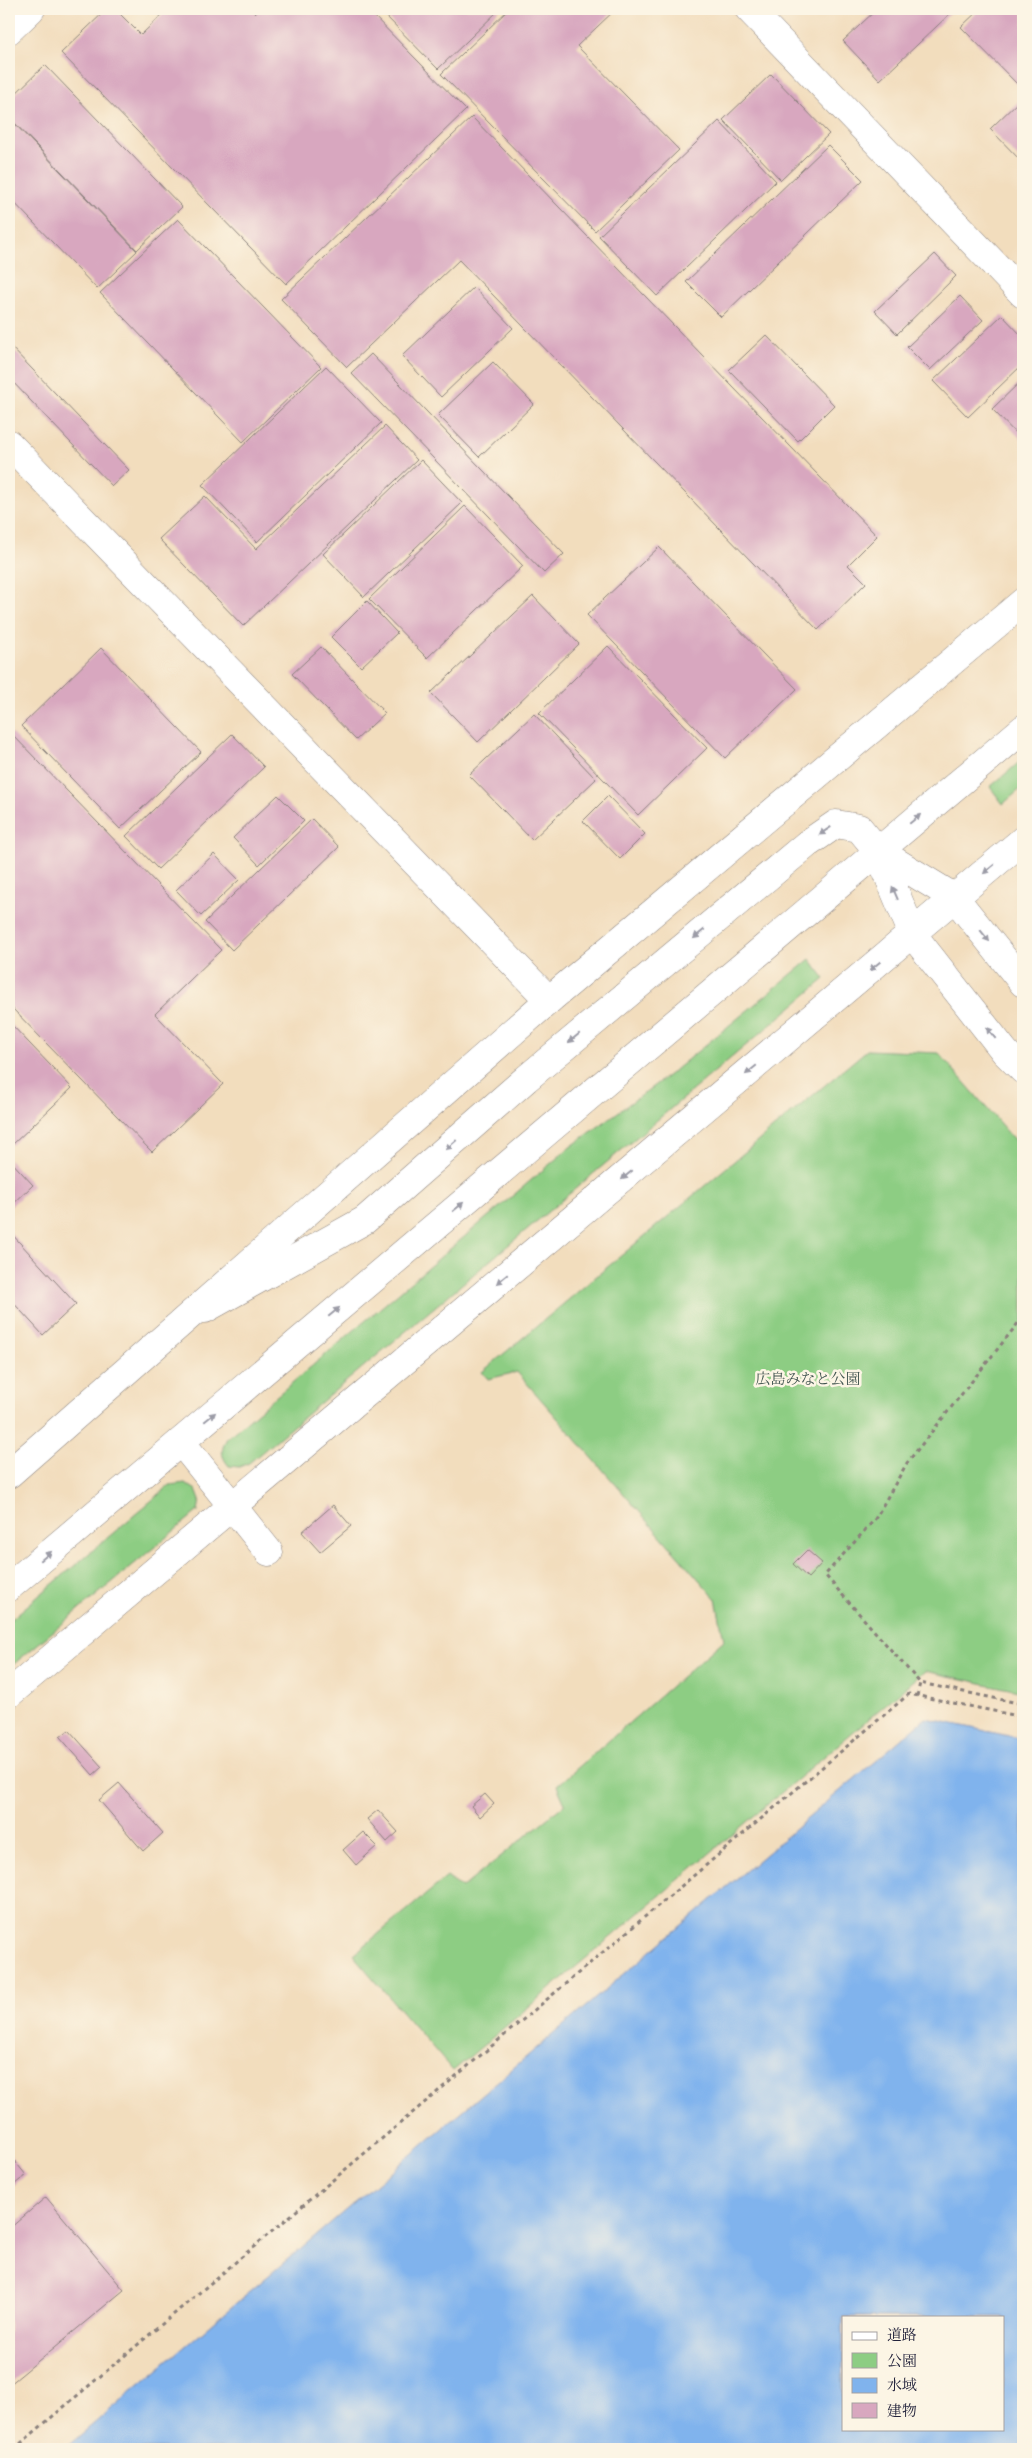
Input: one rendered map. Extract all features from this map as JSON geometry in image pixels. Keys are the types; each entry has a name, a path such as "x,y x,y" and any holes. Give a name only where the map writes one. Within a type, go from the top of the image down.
{"street":[{"path":"9,30 30,9"},
{"path":"749,9 1023,294"},
{"path":"9,444 549,1000"},
{"path":"9,1474 549,1000 1018,612"},
{"path":"9,1587 1023,729"},
{"path":"182,1322 365,1220 526,1079 807,844 836,824 859,828 878,851 913,934 1005,1052 1023,1070"},
{"path":"9,1694 1023,840"},
{"path":"878,851 955,898 1023,983"},
{"path":"181,1442 269,1552"}],"path":[{"path":"1023,1317 907,1463 875,1519 825,1575 920,1683 1023,1704"},
{"path":"917,1696 920,1683"},
{"path":"14,2449 909,1694 1023,1717"}],"green space":[{"path":"1023,759 1023,787 1003,804 990,787"},
{"path":"810,959 825,979 249,1463 239,1467 229,1466 222,1452 227,1438 569,1148 670,1074"},
{"name":"広島みなと公園","path":"867,1050 939,1053 1023,1150 1023,1692 925,1671 453,2071 353,1955 447,1877 462,1888 565,1804 557,1786 724,1640 716,1599 517,1372 488,1379 482,1372"},
{"path":"185,1483 196,1490 200,1500 198,1511 9,1668 9,1621 170,1485"}],"water":[{"path":"926,1718 1023,1739 1023,2449 64,2449"}],"building":[{"path":"107,9 115,9 141,35 168,9 250,9 255,13 259,9 367,9 466,110 286,284 61,53"},
{"path":"379,9 500,9 438,69"},
{"path":"509,9 616,9 577,46 679,150 595,231 441,74"},
{"path":"877,9 955,9 880,80 843,41"},
{"path":"980,9 1023,9 1023,90 961,27"},
{"path":"45,65 182,207 137,250 9,117 9,100"},
{"path":"771,74 829,134 781,180 723,120"},
{"path":"1023,97 1023,163 990,129"},
{"path":"472,117 877,536 848,565 866,583 818,630 459,260 347,367 281,299"},
{"path":"719,121 776,181 657,296 599,236"},
{"path":"13,122 137,251 97,289 9,197 9,126"},
{"path":"828,145 863,180 721,317 686,282"},
{"path":"178,219 321,367 243,442 100,293"},
{"path":"935,254 956,276 897,334 875,311"},
{"path":"474,287 513,328 441,397 402,356"},
{"path":"960,296 983,320 930,370 907,347"},
{"path":"1002,315 1023,337 1023,364 968,417 933,381"},
{"path":"766,335 834,405 798,441 729,370"},
{"path":"9,345 129,470 112,486 9,378"},
{"path":"371,354 564,554 544,573 351,373"},
{"path":"493,362 534,404 479,457 438,415"},
{"path":"326,366 381,423 257,542 202,485"},
{"path":"1023,379 1023,441 992,409"},
{"path":"385,426 417,460 243,626 159,539 205,496 256,549"},
{"path":"421,460 462,503 364,597 323,554"},
{"path":"465,506 523,566 427,658 369,599"},
{"path":"659,547 797,689 725,758 587,615"},
{"path":"533,596 579,644 478,742 431,693"},
{"path":"367,601 397,633 361,667 331,637"},
{"path":"608,646 707,748 638,815 539,713"},
{"path":"321,647 385,713 356,740 292,674"},
{"path":"101,648 201,752 120,829 21,726"},
{"path":"534,714 596,779 532,840 469,775"},
{"path":"9,731 221,950 155,1014 223,1084 152,1152 9,1005"},
{"path":"232,734 264,767 158,869 126,836"},
{"path":"278,795 304,821 259,865 233,838"},
{"path":"608,796 645,834 620,859 583,821"},
{"path":"312,819 339,847 232,950 205,922"},
{"path":"214,854 239,880 201,916 176,890"},
{"path":"9,1022 72,1088 12,1145 9,1141"},
{"path":"9,1159 33,1185 9,1208"},
{"path":"9,1231 76,1304 43,1335 9,1298"},
{"path":"333,1505 351,1526 320,1552 302,1532"},
{"path":"807,1550 822,1563 808,1578 793,1564"},
{"path":"69,1730 102,1767 93,1775 60,1737"},
{"path":"119,1783 163,1833 143,1851 99,1800"},
{"path":"485,1794 494,1804 480,1817 471,1806"},
{"path":"378,1810 398,1832 387,1842 367,1819"},
{"path":"363,1832 377,1846 356,1865 343,1850"},
{"path":"9,2154 26,2175 9,2189"},
{"path":"46,2197 124,2290 9,2385 9,2229"}]}
